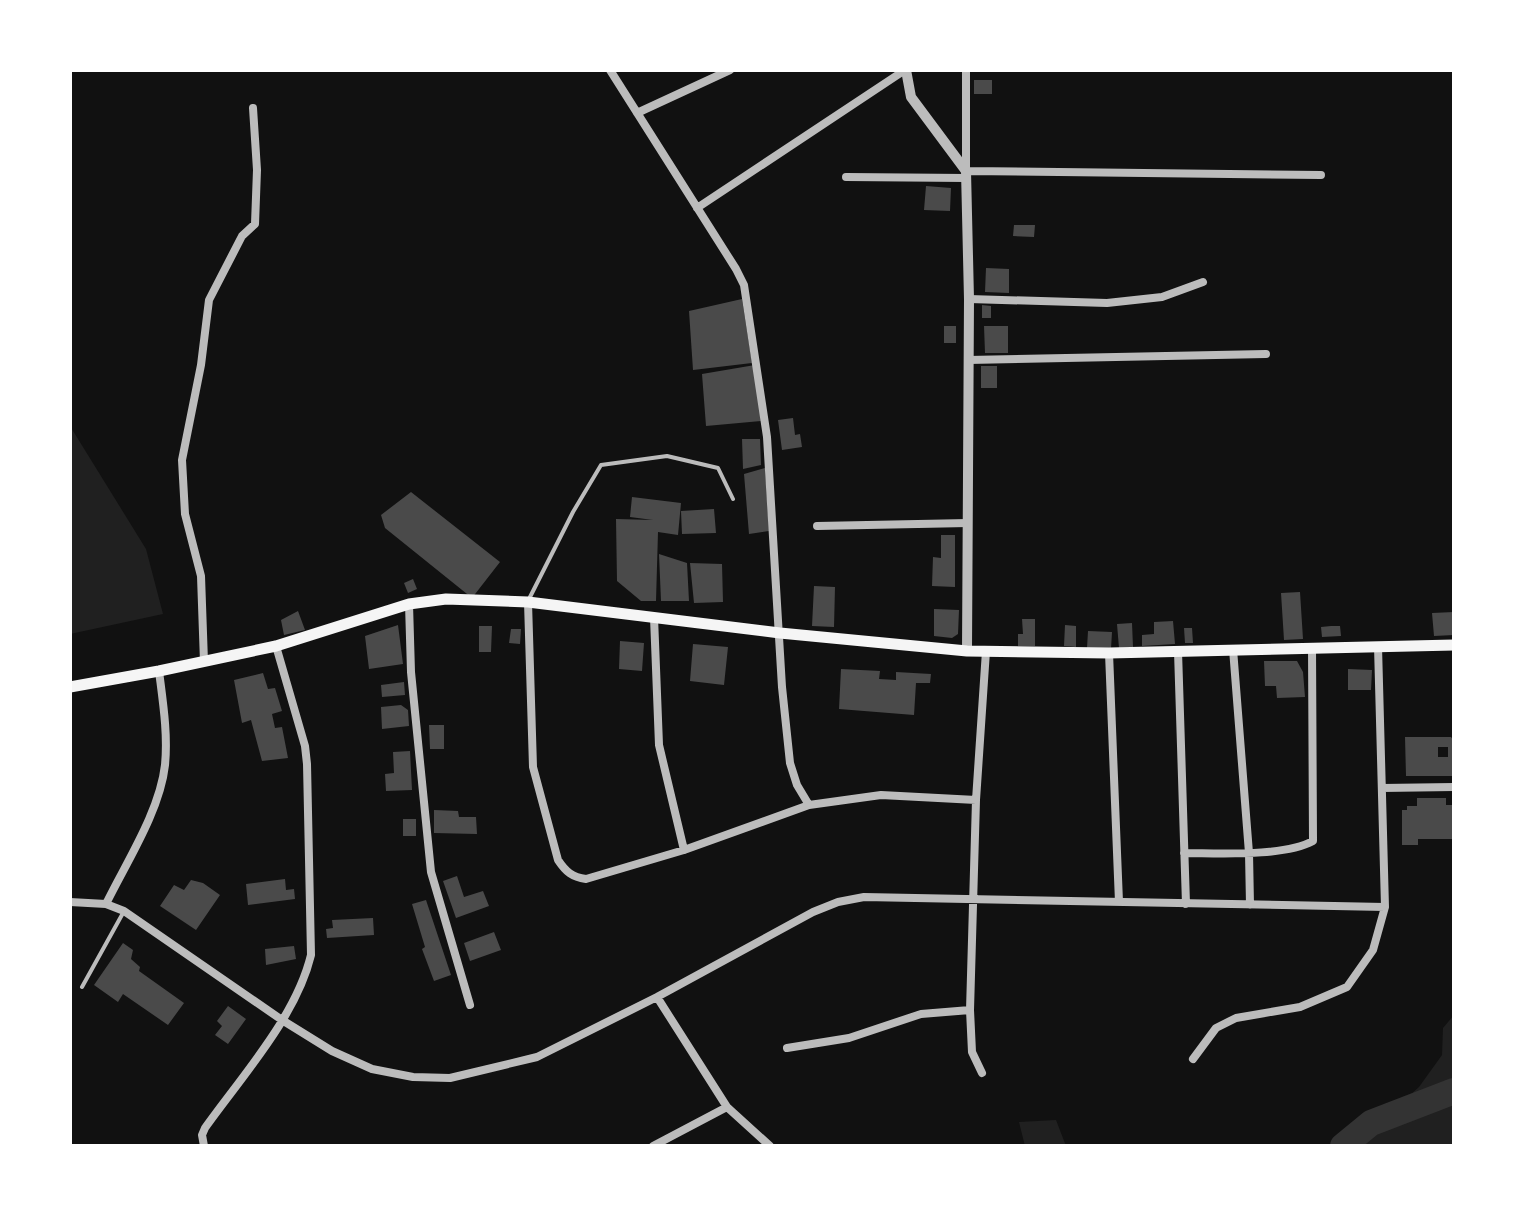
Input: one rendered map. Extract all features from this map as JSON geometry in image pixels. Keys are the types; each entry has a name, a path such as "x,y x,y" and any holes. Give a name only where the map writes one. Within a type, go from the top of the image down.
{"main road":[{"path":"70,687 276,646 409,604 446,599 528,602 780,633 967,651 1109,653 1454,645"}],"street":[{"path":"610,70 744,285 767,437 790,763 797,785 809,805"},
{"path":"637,113 730,70"},
{"path":"697,208 905,70 911,97 966,174"},
{"path":"966,70 969,299 967,651"},
{"path":"204,662 201,576 185,514 182,460 201,365 209,300 242,236 255,224 257,170 253,108"},
{"path":"846,177 966,174 1321,175"},
{"path":"969,299 1107,303 1162,297 1203,282"},
{"path":"968,360 1266,354"},
{"path":"817,526 968,523"},
{"path":"528,602 533,767 558,860 575,878 586,879 684,850 809,805 881,795 976,800"},
{"path":"409,604 411,672 431,872 470,1005"},
{"path":"654,617 659,745 684,850"},
{"path":"204,1146 202,1135 205,1128 282,1020 307,972 313,933 305,746 276,646"},
{"path":"1193,1059 1216,1028 1236,1018 1300,1007 1347,987 1373,950 1385,907 1378,646"},
{"path":"1184,853 1249,853 1304,846 1313,841 1312,647"},
{"path":"1233,649 1249,853 1250,905"},
{"path":"982,1073 972,1052 970,1010 976,800 986,651"},
{"path":"1178,651 1186,904"},
{"path":"1109,653 1119,902"},
{"path":"106,904 154,805 165,768 167,729 159,671"},
{"path":"1382,788 1454,787"},
{"path":"70,902 106,904 124,911 332,1051 372,1069 413,1077 450,1078 537,1057 657,997 801,918 838,902 864,897 1385,907"},
{"path":"657,997 727,1107 770,1146"},
{"path":"787,1048 849,1038 921,1014 970,1010"},
{"path":"653,1146 727,1107"}],"lane":[{"path":"528,602 573,512 601,465 667,456 718,468 733,499"},
{"path":"82,987 124,911"}],"shaded area":[{"path":"70,426 146,549 163,614 70,634"},
{"path":"1454,1015 1454,1146 1334,1146 1385,1107 1409,1096 1419,1087 1442,1055 1443,1028"},
{"path":"1056,1120 1066,1146 1025,1146 1019,1122"}],"building":[{"path":"974,80 992,80 992,94 974,94"},
{"path":"926,186 951,188 950,211 924,210"},
{"path":"1014,225 1035,225 1034,237 1013,236"},
{"path":"986,268 1009,269 1009,293 985,292"},
{"path":"742,299 752,363 693,370 689,311"},
{"path":"982,305 991,306 991,318 982,318"},
{"path":"944,326 956,326 956,343 944,343"},
{"path":"984,326 1008,326 1008,353 985,353"},
{"path":"755,365 761,421 706,426 702,374"},
{"path":"981,366 997,366 997,388 981,388"},
{"path":"793,418 795,435 800,434 802,447 782,450 778,420"},
{"path":"742,439 760,439 761,465 743,469"},
{"path":"765,468 769,531 749,534 744,474"},
{"path":"411,492 500,562 472,598 385,528 381,515"},
{"path":"632,497 681,503 678,535 658,532 656,601 641,601 617,581 616,519 653,520 630,517"},
{"path":"714,509 716,533 682,534 681,511"},
{"path":"941,535 955,535 955,587 932,586 933,557 941,558"},
{"path":"659,554 687,563 689,601 661,601"},
{"path":"690,563 722,564 723,602 694,603"},
{"path":"413,579 417,589 408,593 404,583"},
{"path":"814,586 835,587 834,627 812,626"},
{"path":"1300,592 1303,639 1284,640 1281,593"},
{"path":"934,609 959,610 958,634 952,638 934,636"},
{"path":"298,611 305,630 284,635 281,620"},
{"path":"1454,612 1454,635 1434,636 1432,613"},
{"path":"1022,619 1035,619 1035,646 1018,646 1018,634 1023,634"},
{"path":"1173,621 1175,644 1142,646 1142,635 1154,634 1154,622"},
{"path":"1132,623 1133,647 1119,648 1117,624"},
{"path":"398,625 403,664 369,669 365,636"},
{"path":"1065,625 1076,626 1076,647 1064,646"},
{"path":"479,626 492,626 491,652 479,652"},
{"path":"1340,626 1341,636 1322,637 1321,627"},
{"path":"1184,628 1192,628 1193,643 1185,643"},
{"path":"511,629 521,629 520,644 509,643"},
{"path":"1088,631 1112,632 1111,649 1087,648"},
{"path":"620,641 644,643 642,671 619,669"},
{"path":"693,644 728,647 724,685 690,681"},
{"path":"1264,661 1297,661 1303,672 1305,697 1277,698 1276,686 1265,686"},
{"path":"841,669 880,671 879,679 896,680 896,672 931,674 930,683 916,683 914,715 839,709"},
{"path":"1348,669 1372,670 1371,690 1348,690"},
{"path":"263,673 268,689 275,688 282,711 272,714 275,728 282,727 288,758 262,761 251,720 242,723 234,680"},
{"path":"404,682 405,695 382,697 381,685"},
{"path":"401,705 408,710 409,726 382,729 381,707"},
{"path":"429,725 444,725 444,749 430,749"},
{"path":"1405,737 1451,737 1454,741 1454,776 1406,776","holes":["1438,747 1448,747 1448,757 1438,757"]},
{"path":"410,751 412,790 386,791 385,774 394,773 393,752"},
{"path":"1417,798 1446,798 1446,805 1454,805 1454,839 1418,839 1418,845 1402,845 1402,810 1407,810 1407,806 1417,806"},
{"path":"434,810 458,811 459,817 476,817 477,834 434,833"},
{"path":"403,819 416,819 416,836 403,836"},
{"path":"457,876 464,897 483,891 489,906 456,918 443,881"},
{"path":"285,879 286,890 294,889 295,899 248,905 246,884"},
{"path":"191,880 203,883 220,895 196,930 160,906 174,885 184,890"},
{"path":"426,900 451,975 434,981 422,949 425,947 412,904"},
{"path":"373,918 374,935 327,938 326,929 333,928 332,920"},
{"path":"494,932 501,950 470,961 464,943"},
{"path":"123,943 133,950 131,959 140,967 139,971 184,1003 168,1025 123,994 118,1002 94,985"},
{"path":"294,946 296,959 266,965 265,949"},
{"path":"228,1006 246,1019 228,1044 215,1035 222,1026 217,1021"}],"waterway":[{"path":"1343,1146 1371,1123 1454,1091"}]}
